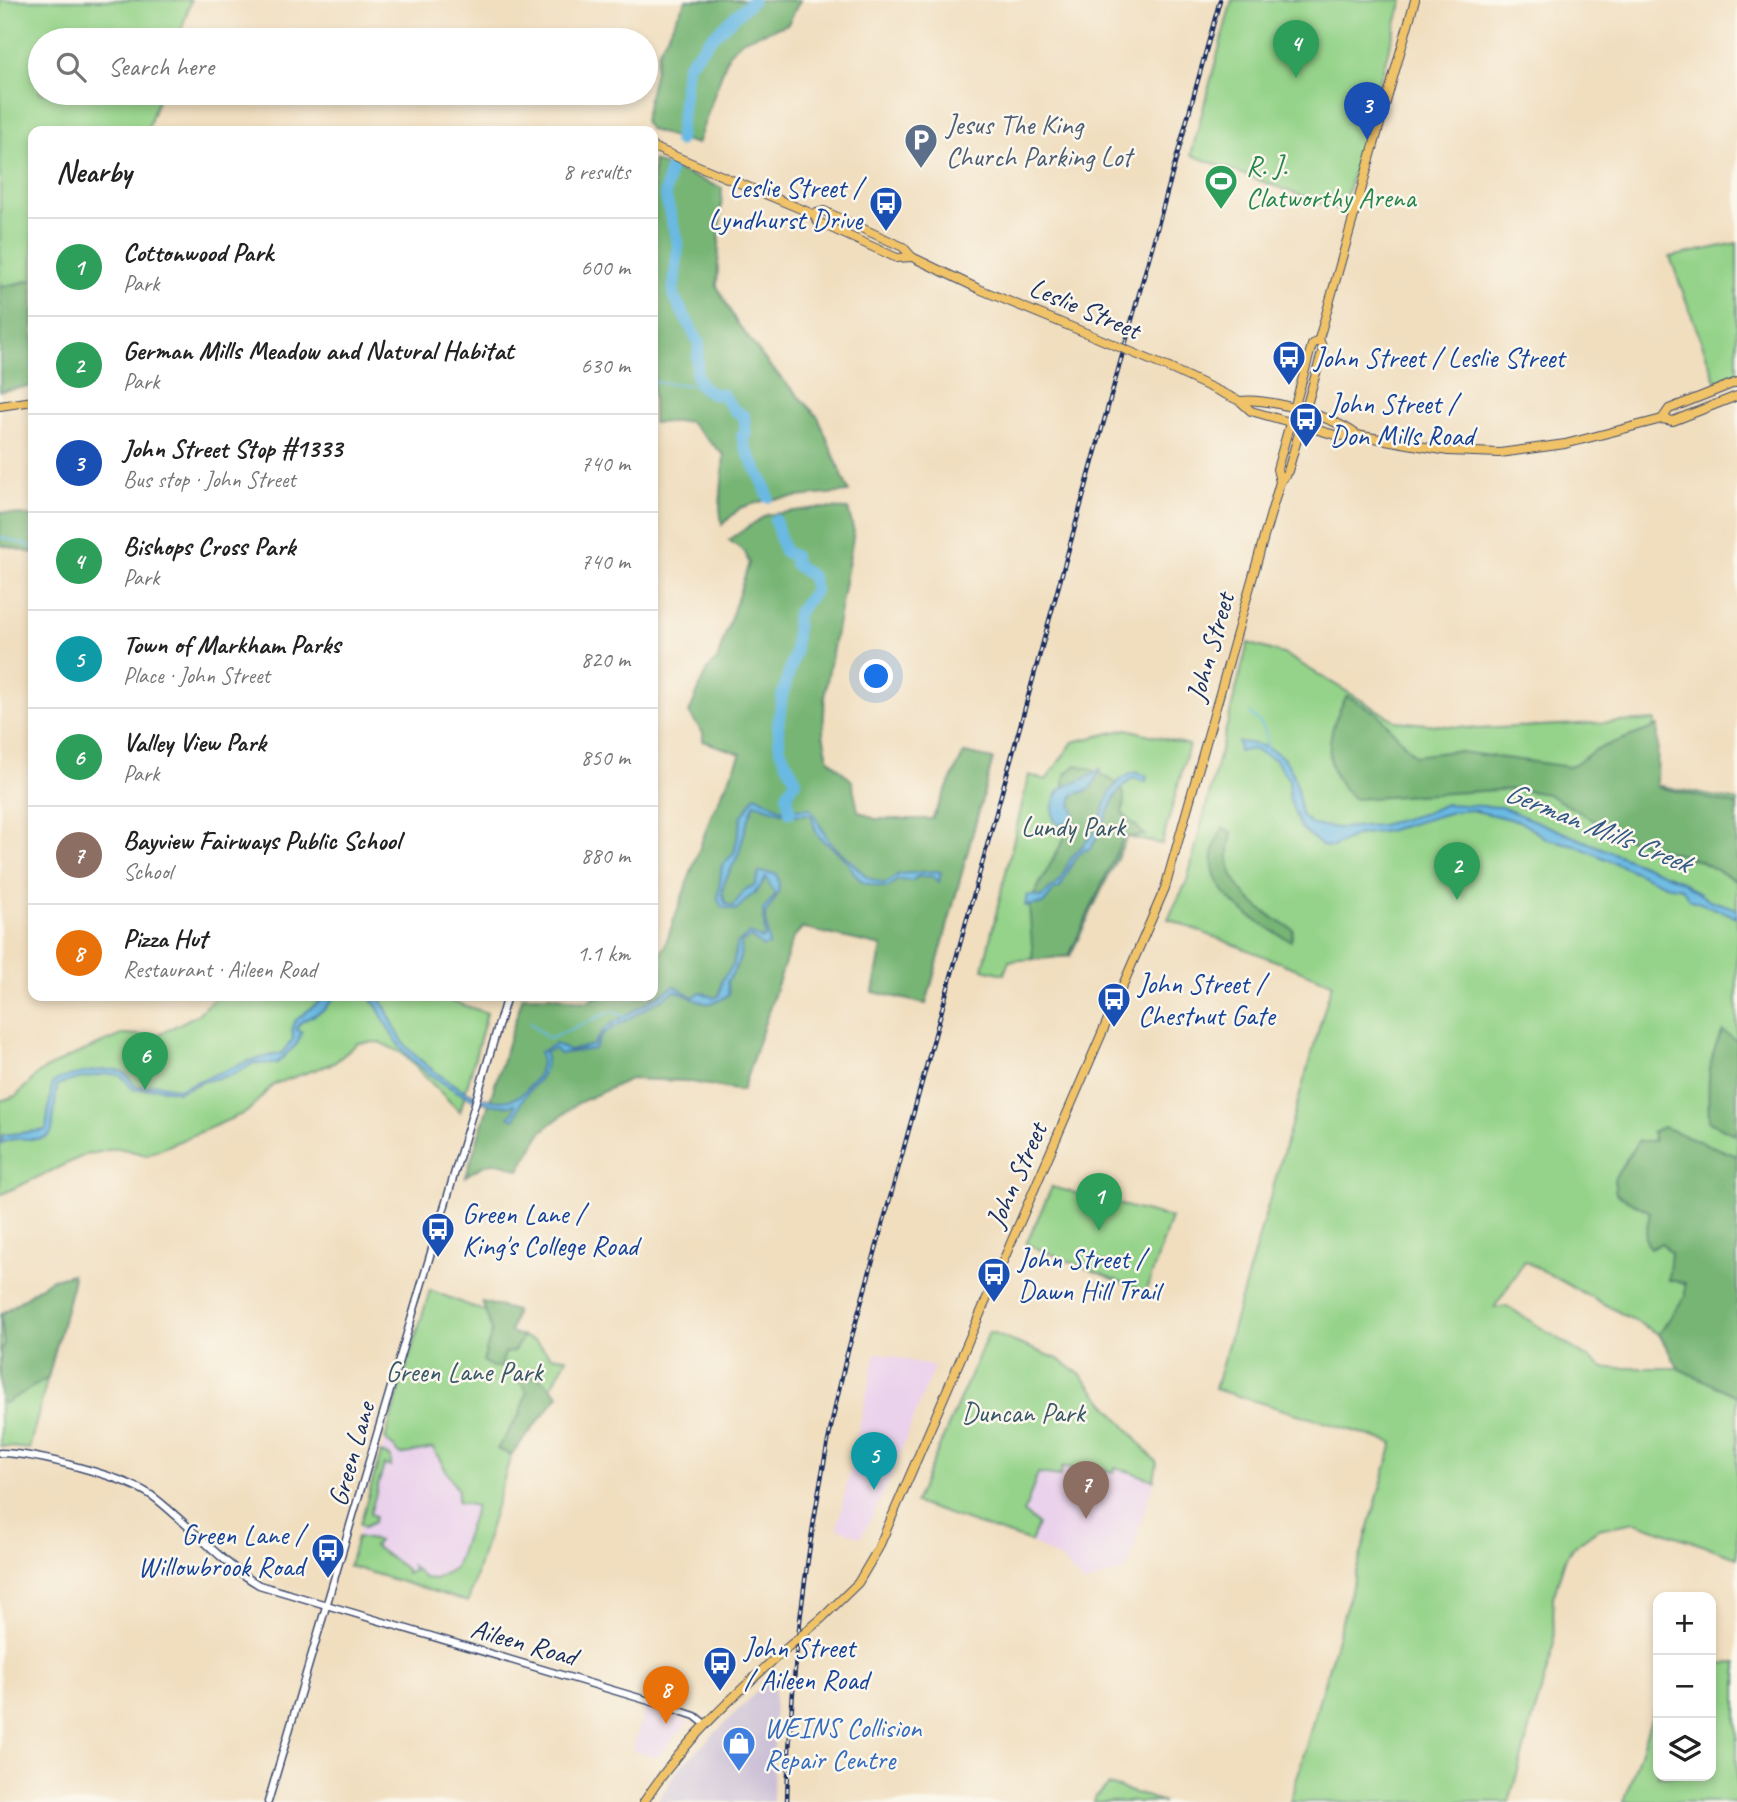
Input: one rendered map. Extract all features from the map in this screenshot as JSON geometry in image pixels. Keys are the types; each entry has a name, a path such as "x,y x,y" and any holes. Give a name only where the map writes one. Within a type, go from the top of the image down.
{"main road":[{"name":"John Street","path":"1280,482 1277,469 1293,410 1312,345 1319,339 1415,0"},
{"name":"Leslie Street","path":"658,149 813,214 824,211 903,247 912,257 1240,401 1251,411 1339,436 1357,435"},
{"name":"John Street","path":"644,1802 668,1764 705,1724 858,1583 878,1549 1160,902 1280,482 1288,471 1323,349 1319,339"},
{"path":"1662,419 1669,409 1737,382"},
{"path":"1357,435 1448,451 1500,453 1575,442 1662,419 1673,421 1737,396"},
{"name":"Leslie Street","path":"1240,401 1255,399 1342,424 1357,435"},
{"path":"0,406 28,402"}],"street":[{"name":"Green Lane","path":"268,1802 505,1001"},
{"name":"Aileen Road","path":"0,1453 28,1456 138,1487 156,1498 238,1572 259,1585 669,1707 695,1716 705,1724"}],"shaded area":[{"path":"876,1352 934,1367 883,1496 861,1537 837,1528"},
{"path":"396,1401 511,1455 468,1602 349,1566"},
{"path":"1062,1466 1103,1478 1105,1469 1115,1467 1154,1480 1127,1569 1083,1584 1064,1562 1031,1542 1038,1525 1024,1512 1037,1473"},
{"path":"775,1674 773,1802 657,1802 678,1769"},
{"path":"646,1705 689,1722 657,1758 632,1750"}],"green space":[{"path":"0,0 191,0 182,28 28,28 28,105 156,105 149,126 28,126 28,281 0,287"},
{"path":"686,0 800,0 788,24 743,40 729,53 697,144 658,132 658,126 647,126 644,121 647,105 658,105 659,50"},
{"path":"1232,0 1403,0 1342,211 1191,155"},
{"path":"658,163 722,188 717,286 735,320 769,365 818,417 849,492 766,500 740,508 722,525 720,507 724,455 688,421 658,423"},
{"path":"1737,243 1737,373 1716,381 1670,257"},
{"path":"28,281 28,387 0,391 0,287"},
{"path":"816,508 848,509 854,532 825,692 823,734 828,758 852,781 858,811 875,819 932,819 964,753 993,759 926,1004 873,992 882,946 802,928 793,938 742,1091 686,1081 630,1079 578,1103 542,1131 519,1170 492,1163 466,1176 521,1001 658,1001 658,955 664,948 711,816 741,754 703,741 703,733 689,713 707,670 717,660 749,563 745,552 729,540 766,515"},
{"path":"0,512 28,516 28,552 0,545"},
{"path":"1248,643 1286,655 1396,721 1478,729 1655,720 1646,783 1737,801 1737,1557 1635,1522 1598,1529 1573,1547 1566,1557 1553,1597 1554,1646 1509,1802 1290,1802 1393,1443 1215,1389 1332,983 1168,919 1187,881","holes":["1525,1261 1659,1334 1679,1368 1604,1368 1507,1306 1494,1308"]},
{"path":"1347,696 1378,714 1415,756 1453,751 1570,767 1597,749 1658,726 1657,787 1737,805 1737,881 1700,861 1626,838 1547,794 1514,789 1355,799 1343,789 1331,764 1334,723"},
{"name":"Lundy Park","path":"1127,729 1189,745 1162,844 1127,837 1070,956 1009,961 1004,974 983,969 1029,775 1046,780 1073,742"},
{"path":"1076,765 1096,772 1118,785 1124,795 1122,813 1145,835 1123,838 1069,956 1033,960 1029,904 1071,826 1073,814 1063,797 1065,775"},
{"path":"1223,828 1232,832 1229,859 1236,882 1252,902 1293,929 1291,941 1242,910 1218,883 1213,866 1214,848"},
{"path":"212,1001 451,1001 487,1013 460,1112 402,1053 379,1042 358,1043 334,1063 274,1084 247,1112 147,1155 118,1148 85,1155 0,1195 0,1101 16,1096 40,1072 67,1058 124,1034 156,1036 197,1015"},
{"path":"1723,1031 1737,1041 1737,1135 1709,1122 1711,1064"},
{"path":"1663,1127 1737,1156 1737,1396 1679,1369 1659,1334 1685,1296 1685,1283 1668,1280 1671,1253 1662,1243 1650,1249 1645,1238 1650,1212 1616,1194 1614,1179 1638,1141 1654,1141 1652,1132"},
{"path":"1052,1187 1171,1218 1146,1292 1026,1244"},
{"path":"72,1274 73,1282 29,1449 0,1446 0,1315 50,1280"},
{"path":"72,1274 73,1282 48,1378 5,1403 0,1402 0,1350 4,1345 1,1315 50,1280"},
{"name":"Green Lane Park","path":"430,1290 496,1316 503,1330 535,1341 551,1356 567,1358 551,1388 559,1395 511,1455 468,1602 349,1566 357,1537 378,1541 374,1546 406,1569 406,1574 413,1571 412,1566 424,1578 435,1579 455,1568 476,1506 457,1502 458,1491 433,1448 401,1455 385,1439"},
{"path":"482,1302 516,1311 510,1332 523,1337 513,1352 505,1353 501,1367 492,1367 483,1361 492,1331"},
{"name":"Duncan Park","path":"989,1332 1058,1359 1081,1375 1157,1463 1154,1480 1115,1467 1114,1472 1105,1470 1103,1478 1063,1466 1060,1476 1038,1473 1024,1512 1038,1525 1031,1542 915,1503"},
{"path":"536,1375 559,1395 511,1455 497,1449 520,1414 527,1391 519,1381 520,1378"},
{"path":"381,1453 391,1457 391,1467 384,1465 370,1514 375,1516 374,1522 364,1527 360,1524"},
{"path":"1737,1663 1737,1802 1624,1802 1653,1713 1653,1781 1716,1781 1716,1664"},
{"path":"1109,1785 1164,1802 1094,1802 1096,1796"}],"water":[{"path":"1238,742 1269,748 1287,763 1293,773 1301,815 1313,825 1339,828 1381,825 1426,813 1445,804 1501,807 1682,881 1707,899 1737,909 1737,917 1689,899 1682,888 1665,885 1574,845 1547,839 1519,821 1471,810 1452,812 1387,831 1356,835 1333,847 1322,846 1300,827 1289,797 1289,780 1275,759 1252,749 1239,752"},
{"path":"1101,768 1091,789 1073,795 1071,804 1075,815 1069,822 1058,825 1053,816 1053,804 1058,793"},
{"path":"1134,772 1147,776 1146,782 1134,778 1119,791 1097,837 1089,849 1076,858 1060,888 1054,890 1043,904 1025,906 1028,895 1041,897 1059,882 1071,858 1096,831 1110,792 1121,779"},
{"path":"756,795 783,810 810,808 829,841 868,878 885,884 899,874 935,871 941,872 939,882 932,876 916,877 913,881 898,880 887,888 864,883 843,857 819,837 811,814 790,815 755,803 737,858 724,883 723,897 726,904 733,906 746,889 755,885 759,872 777,874 778,892 765,915 769,945 763,947 751,937 741,943 740,959 727,982 729,994 720,1000 713,1003 699,1002 675,991 603,1034 594,1049 559,1054 555,1049 545,1052 543,1072 523,1099 514,1119 509,1116 514,1111 515,1104 485,1103 469,1097 437,1080 423,1069 397,1042 373,1001 382,1001 407,1047 431,1069 464,1090 498,1101 513,1099 526,1090 540,1068 540,1052 556,1044 569,1051 593,1045 605,1028 650,1001 658,1001 658,996 675,986 693,997 701,992 714,998 719,996 722,980 733,965 737,944 750,933 761,939 765,937 763,910 775,895 766,877 760,887 736,910 722,907 718,900 722,865 734,853 742,816"},
{"path":"320,1001 332,1001 324,1010 301,1022 296,1029 302,1032 297,1044 276,1064 254,1063 232,1075 205,1081 178,1092 158,1088 134,1090 123,1077 113,1074 69,1082 57,1086 52,1131 48,1136 14,1139 0,1144 3,1135 46,1130 52,1084 64,1078 115,1070 124,1072 137,1087 158,1084 178,1089 249,1061 282,1053 293,1039 292,1027 295,1021"}],"waterway":[{"path":"679,141 687,66 710,39 753,0"},
{"path":"670,169 665,194 678,245 673,295 699,343 696,375 701,386 712,394 722,394 734,410 744,416 744,444 768,497"},
{"path":"658,382 701,386"},
{"path":"775,520 784,551 794,556 795,564 812,577 815,590 797,614 795,653 782,696 778,726 780,750 796,780 787,795 790,812"},
{"path":"0,537 28,545"},
{"path":"1250,714 1264,728 1266,748"},
{"path":"529,1022 549,1039 612,1011 626,1017"}],"railway":[{"path":"787,1802 793,1690 805,1578 823,1468 846,1358 1220,0"}],"place":[{"name":"Bishops Cross Park","path":"1296,78"},
{"name":"John Street Stop #1333","path":"1367,140"},
{"name":"Jesus The King Church Parking Lot","path":"921,170"},
{"name":"R. J. Clatworthy Arena","path":"1221,211"},
{"name":"Leslie Street / Lyndhurst Drive","path":"886,233"},
{"name":"John Street / Leslie Street","path":"1289,387"},
{"name":"John Street / Don Mills Road","path":"1306,449"},
{"name":"German Mills Meadow and Natural Habitat","path":"1457,900"},
{"name":"John Street / Chestnut Gate","path":"1114,1029"},
{"name":"Valley View Park","path":"145,1090"},
{"name":"Cottonwood Park","path":"1099,1231"},
{"name":"Green Lane / King's College Road","path":"438,1259"},
{"name":"John Street / Dawn Hill Trail","path":"994,1304"},
{"name":"Town of Markham Parks","path":"874,1490"},
{"name":"Bayview Fairways Public School","path":"1086,1519"},
{"name":"Green Lane / Willowbrook Road","path":"328,1580"},
{"name":"John Street / Aileen Road","path":"720,1693"},
{"name":"Pizza Hut","path":"666,1724"},
{"name":"WEINS Collision Repair Centre","path":"739,1773"}],"water label":[{"name":"German Mills Creek","path":"1598,827"}]}
